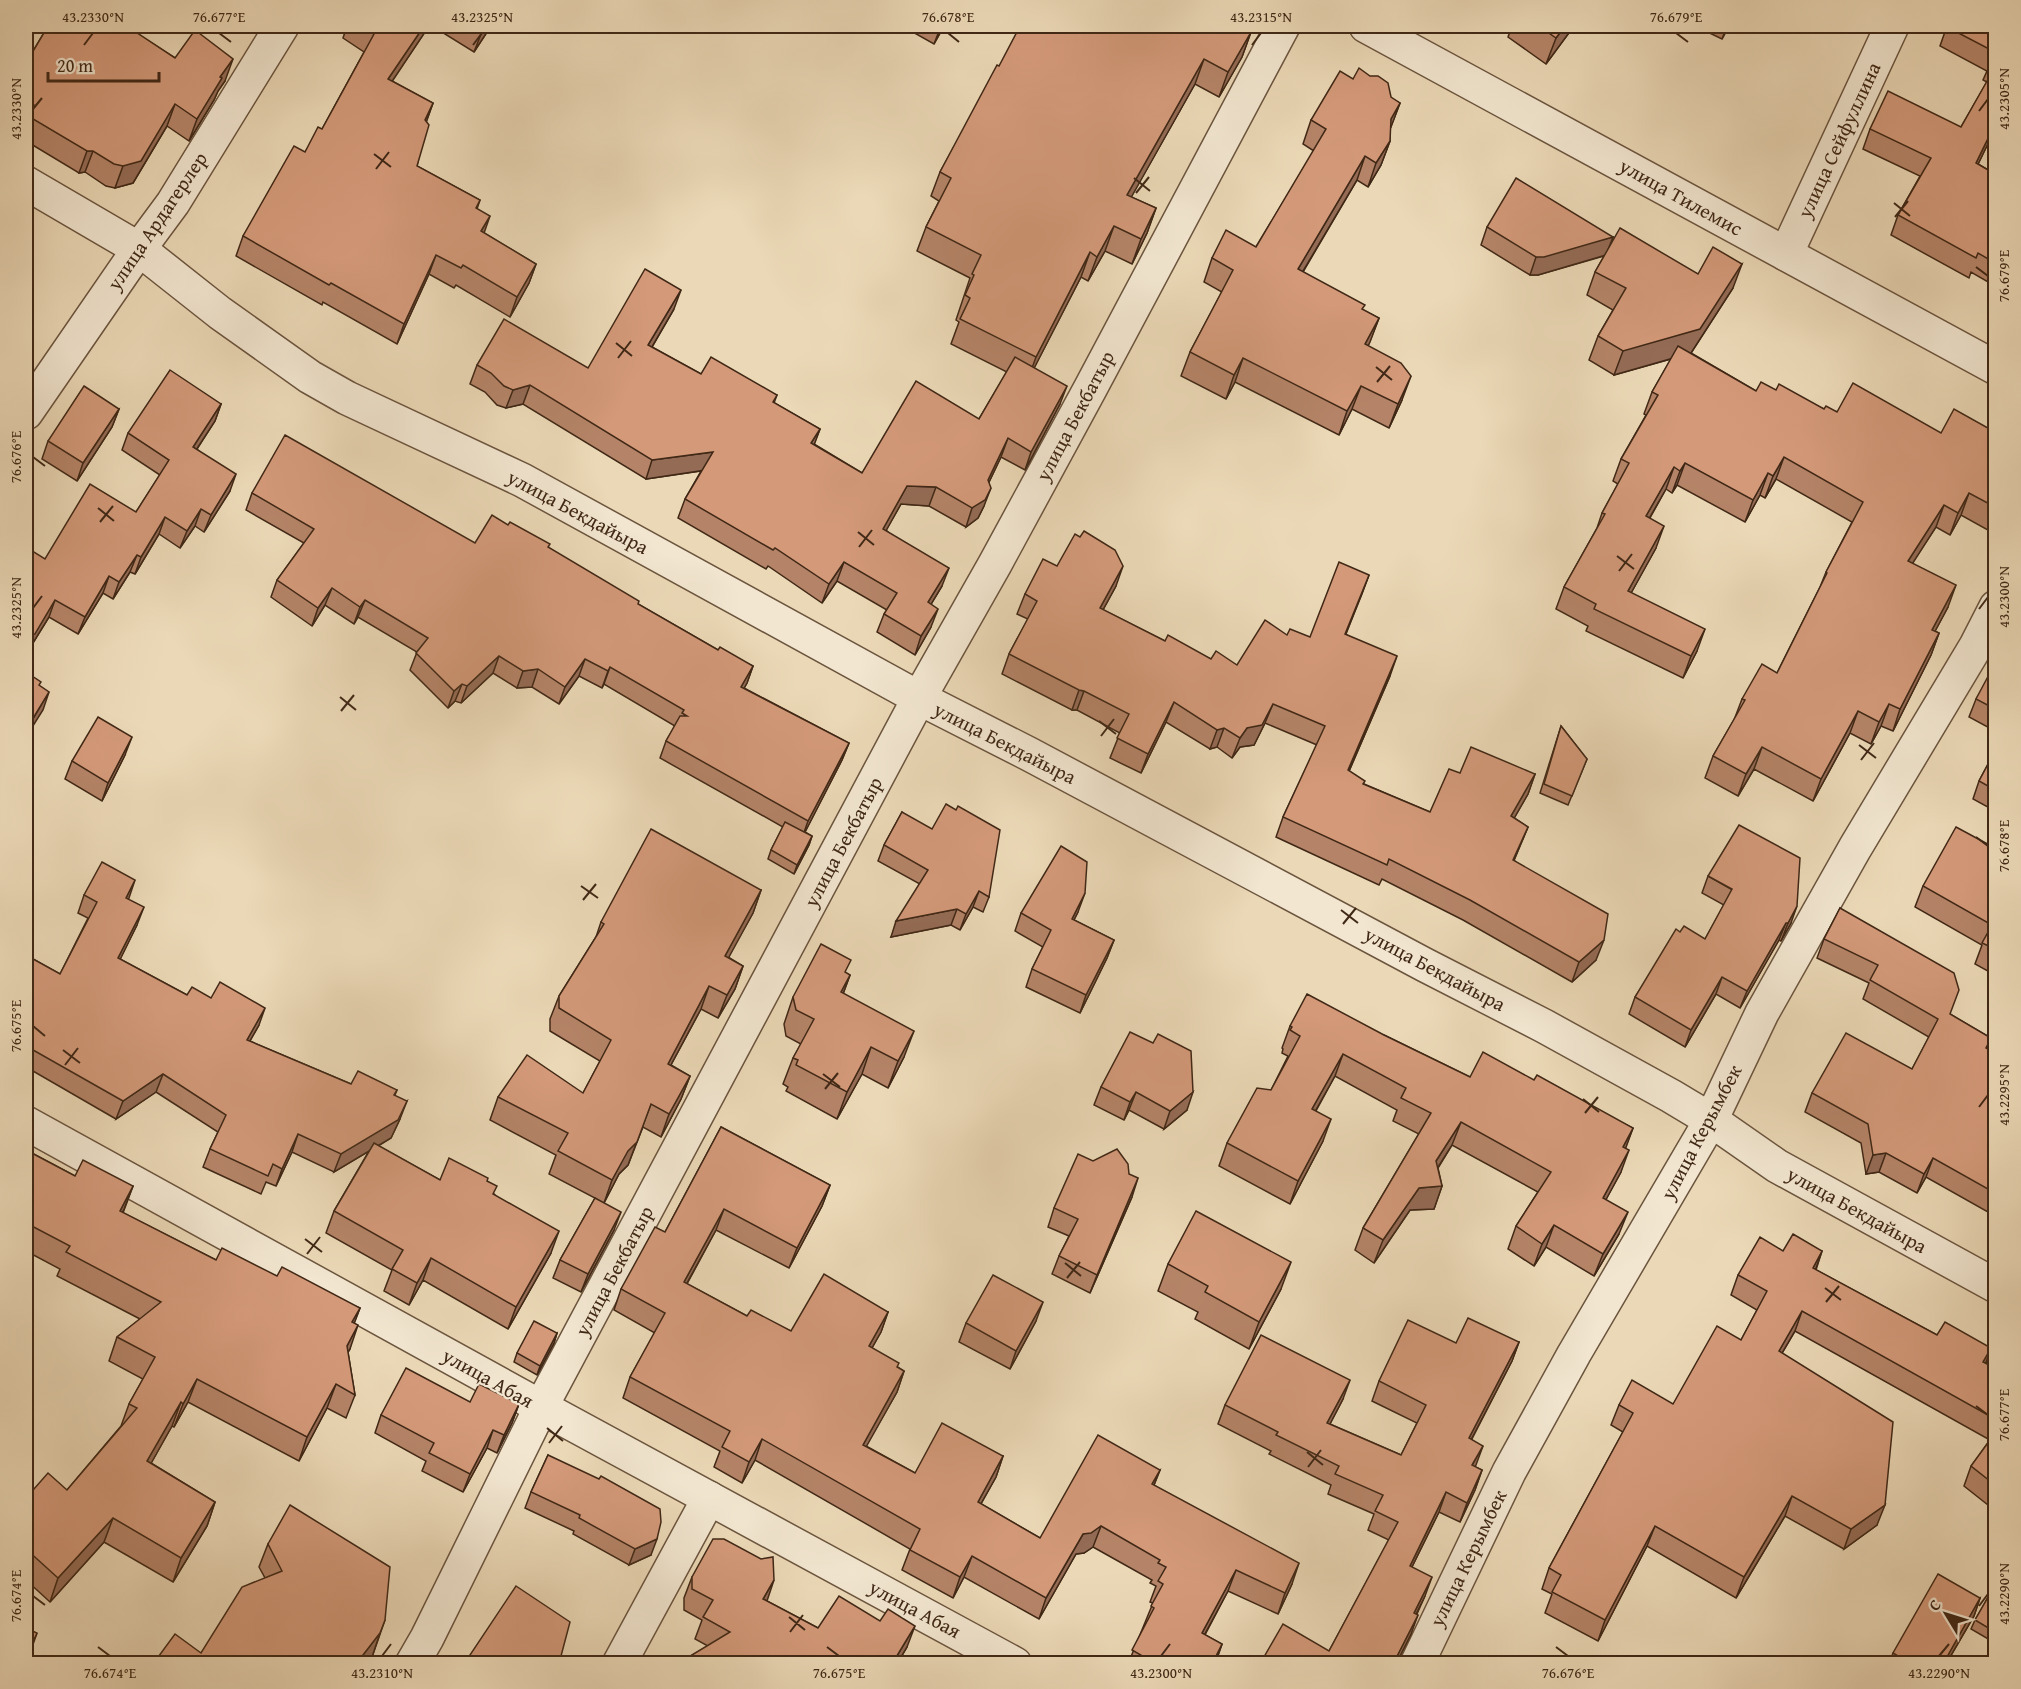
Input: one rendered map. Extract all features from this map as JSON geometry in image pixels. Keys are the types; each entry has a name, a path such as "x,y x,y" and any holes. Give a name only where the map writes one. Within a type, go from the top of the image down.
{"street":[{"name":"улица Ардагерлер","path":"26,412 173,203 282,26"},
{"name":"улица Бекбатыр","path":"412,1664 541,1407 919,699 1090,389 1282,26"},
{"name":"улица Тилемис","path":"1366,26 1995,368"},
{"name":"улица Сейфуллина","path":"1786,254 1892,26"},
{"name":"улица Бекдайыра","path":"26,183 139,249 220,313 310,377 348,398 522,480 919,699 1029,754 1544,1026 1711,1120 1777,1166 1995,1286"},
{"name":"улица Керымбек","path":"1417,1664 1509,1472 1574,1354 1711,1120 1762,1013 1855,848 1976,646 1995,606"},
{"name":"улица Абая","path":"26,1123 541,1407 1015,1664"},
{"path":"619,1664 710,1498"}],"building":[{"path":"48,26 129,26 175,58 195,30 233,59 220,77 222,78 197,119 175,104 141,161 123,166 114,164 93,151 87,151 28,116 34,105 26,100 26,63"},
{"path":"360,26 424,26 388,79 433,103 425,120 429,125 417,166 480,200 476,208 490,216 481,231 536,264 517,297 463,265 461,268 436,255 404,324 243,236 294,146 305,152 318,127 322,129 374,34"},
{"path":"467,26 486,26 481,34"},
{"path":"1020,26 1239,26 1251,32 1228,72 1204,59 1127,195 1156,208 1141,239 1114,226 1097,257 1090,252 1036,357 960,319 970,298 965,295 981,255 926,227 951,178 940,172"},
{"path":"1539,26 1565,26 1556,38"},
{"path":"1995,26 1995,52 1947,27"},
{"path":"1995,52 1995,63 1990,61"},
{"path":"1995,67 1995,124 1976,163 1995,174 1995,263 1978,253 1976,258 1898,215 1931,158 1870,129 1888,91 1961,127"},
{"path":"1359,68 1370,76 1378,76 1388,83 1391,97 1400,103 1391,119 1390,141 1376,163 1365,156 1298,269 1365,305 1362,309 1379,318 1365,344 1401,363 1411,376 1398,404 1361,386 1347,411 1243,358 1234,375 1190,352 1233,270 1212,258 1226,230 1256,247 1326,129 1311,120 1340,71 1353,79"},
{"path":"1516,178 1613,237 1544,257 1536,257 1487,227"},
{"path":"1620,228 1698,274 1713,247 1742,264 1700,329 1623,351 1598,336 1626,288 1595,272"},
{"path":"645,269 681,290 648,345 701,374 711,357 777,395 773,402 820,429 811,443 862,473 916,381 979,419 1015,357 1067,386 1031,452 1008,438 988,480 991,488 985,500 972,508 936,487 907,486 883,529 949,568 928,602 938,609 921,636 884,614 897,593 844,562 829,584 775,548 773,550 685,499 713,452 652,460 530,385 513,390 504,386 491,373 477,365 504,319 588,368"},
{"path":"1678,346 1756,391 1761,382 1776,390 1779,384 1824,409 1826,406 1837,412 1853,383 1941,433 1954,409 1995,432 1995,507 1969,493 1958,513 1944,505 1908,561 1956,585 1932,630 1939,633 1900,709 1889,704 1879,722 1858,711 1821,779 1762,747 1746,774 1713,756 1745,700 1742,699 1762,664 1777,673 1863,502 1784,457 1773,476 1768,473 1753,500 1685,463 1680,471 1674,467 1646,516 1664,526 1628,591 1705,629 1691,656 1594,609 1596,604 1564,587 1605,514 1602,513 1629,463 1621,459 1658,395 1652,392"},
{"path":"170,370 221,404 193,447 236,474 211,515 201,509 187,531 165,517 141,557 137,555 119,582 109,576 85,617 55,600 35,634 26,637 26,547 45,559 90,484 136,512 169,460 128,433"},
{"path":"84,386 119,409 83,463 48,441"},
{"path":"285,435 475,543 492,515 508,525 510,522 550,544 548,547 639,601 638,604 718,650 720,647 753,666 741,687 849,743 808,821 666,741 680,716 687,716 682,713 684,710 610,667 608,671 585,659 565,687 538,669 523,671 499,656 467,686 462,684 454,691 416,653 428,638 365,600 360,607 332,588 318,608 277,580 314,529 252,493"},
{"path":"1084,531 1115,550 1123,566 1100,608 1165,641 1168,635 1211,659 1216,651 1237,665 1265,620 1287,635 1290,629 1310,637 1339,562 1369,575 1345,634 1397,656 1348,770 1365,781 1363,784 1430,812 1449,769 1460,773 1471,747 1535,774 1511,816 1528,827 1513,860 1608,914 1604,940 1579,962 1470,900 1389,859 1387,865 1283,817 1325,726 1273,704 1262,725 1247,728 1240,738 1224,728 1217,730 1174,702 1148,754 1117,738 1129,714 1009,654 1037,601 1025,594 1043,559 1057,566 1075,534 1080,537"},
{"path":"1992,669 1995,671 1995,709 1976,699"},
{"path":"26,672 41,682 39,685 49,692 26,730"},
{"path":"98,717 132,737 108,783 72,761"},
{"path":"1561,726 1587,759 1572,796 1544,784"},
{"path":"1995,751 1995,790 1979,781"},
{"path":"946,804 956,810 958,806 1000,830 989,897 979,891 966,914 957,909 896,921 928,870 884,845 902,812 932,829"},
{"path":"785,822 812,836 797,865 771,850"},
{"path":"1739,825 1800,858 1797,906 1747,991 1722,977 1691,1030 1635,997 1676,929 1680,932 1684,926 1705,939 1732,889 1708,876"},
{"path":"1956,827 1995,848 1995,880 1992,886 1995,887 1995,949 1982,943 1992,925 1923,886"},
{"path":"651,829 761,890 725,956 743,966 727,995 709,986 668,1064 690,1076 669,1114 651,1104 637,1142 628,1151 612,1180 558,1151 568,1133 498,1097 527,1055 583,1093 611,1040 559,1008 559,996 604,924 601,922"},
{"path":"1061,846 1087,862 1085,893 1072,919 1114,940 1086,995 1032,969 1051,930 1021,913"},
{"path":"102,862 135,880 126,898 144,907 118,958 187,995 192,987 211,998 220,982 265,1008 247,1040 351,1084 358,1071 397,1090 394,1095 407,1101 398,1120 341,1154 298,1134 282,1169 273,1164 268,1176 210,1149 226,1115 163,1074 123,1101 26,1046 26,955 60,974 97,902 84,895"},
{"path":"1840,908 1954,973 1959,990 1950,1014 1991,1038 1986,1048 1995,1053 1995,1193 1933,1158 1924,1174 1886,1153 1873,1155 1868,1124 1812,1093 1846,1033 1912,1069 1938,1019 1870,980 1878,965 1824,939"},
{"path":"821,944 851,960 845,972 850,975 841,992 914,1031 898,1061 871,1047 847,1092 796,1065 798,1060 793,1058 814,1019 796,1010 793,997"},
{"path":"1307,994 1470,1077 1483,1052 1534,1080 1537,1075 1633,1128 1623,1147 1629,1150 1603,1198 1628,1212 1603,1254 1554,1225 1542,1244 1516,1226 1551,1172 1461,1122 1436,1161 1442,1186 1419,1188 1383,1240 1363,1228 1431,1113 1401,1098 1406,1088 1343,1054 1312,1109 1331,1119 1298,1181 1227,1143 1257,1088 1271,1090 1300,1036 1290,1030 1292,1027 1290,1026"},
{"path":"1130,1032 1153,1043 1158,1034 1191,1051 1193,1092 1170,1111 1136,1092 1130,1102 1101,1087"},
{"path":"721,1127 830,1185 797,1248 724,1209 684,1282 747,1316 751,1310 791,1331 824,1274 888,1312 869,1346 899,1363 897,1367 904,1371 863,1445 915,1473 942,1423 1003,1456 978,1502 1040,1538 1098,1435 1160,1470 1152,1484 1299,1563 1285,1593 1236,1570 1202,1633 1222,1644 1212,1664 1156,1664 1132,1650 1154,1608 1151,1606 1163,1584 1158,1581 1166,1567 1158,1563 1160,1560 1101,1526 1091,1533 1083,1534 1046,1598 972,1556 960,1577 910,1550 920,1529 762,1439 749,1462 722,1447 730,1431 630,1377 665,1313 621,1289 655,1227 665,1232"},
{"path":"374,1143 440,1180 449,1158 488,1178 487,1181 497,1186 493,1194 559,1231 516,1307 431,1258 417,1283 392,1269 403,1250 334,1211"},
{"path":"1117,1149 1128,1164 1129,1174 1138,1178 1097,1275 1059,1256 1078,1219 1054,1208 1078,1154 1093,1161"},
{"path":"26,1150 75,1176 83,1160 133,1186 120,1211 216,1260 222,1248 277,1276 282,1267 360,1308 352,1322 358,1325 347,1346 355,1395 336,1384 307,1437 197,1379 147,1461 215,1502 181,1558 113,1518 58,1578 26,1549 26,1498 48,1473 67,1490 137,1408 129,1404 155,1357 117,1337 161,1302 66,1252 70,1246 26,1223"},
{"path":"595,1198 621,1212 588,1274 560,1260"},
{"path":"1196,1211 1291,1262 1259,1322 1205,1292 1208,1286 1168,1264"},
{"path":"1793,1234 1822,1251 1813,1268 1937,1335 1945,1322 1991,1348 1983,1362 1995,1368 1995,1419 1802,1311 1779,1351 1893,1422 1885,1505 1851,1529 1792,1496 1744,1577 1655,1526 1605,1620 1552,1592 1561,1575 1549,1568 1633,1413 1619,1405 1632,1380 1673,1404 1717,1326 1741,1340 1767,1291 1738,1275 1760,1237 1783,1251"},
{"path":"993,1275 1043,1302 1016,1351 966,1323"},
{"path":"1468,1318 1519,1342 1469,1438 1483,1446 1472,1465 1482,1470 1467,1503 1446,1492 1410,1566 1432,1577 1414,1613 1418,1615 1393,1664 1276,1664 1264,1657 1283,1624 1329,1651 1398,1522 1375,1511 1383,1495 1335,1474 1339,1466 1276,1435 1278,1432 1225,1405 1261,1335 1350,1380 1327,1423 1401,1455 1426,1405 1379,1381 1408,1320 1456,1343"},
{"path":"534,1321 557,1333 540,1366 517,1353"},
{"path":"406,1368 470,1402 479,1384 519,1404 504,1435 493,1430 470,1474 429,1453 434,1443 381,1415"},
{"path":"1995,1433 1995,1485 1971,1466"},
{"path":"548,1455 599,1479 601,1476 660,1509 661,1522 657,1539 635,1549 579,1518 580,1515 531,1492"},
{"path":"290,1505 390,1567 385,1620 380,1633 356,1664 153,1664 175,1634 201,1653 242,1587 282,1571 268,1544"},
{"path":"713,1539 724,1539 761,1559 773,1557 774,1580 763,1599 818,1628 839,1596 880,1621 888,1609 915,1626 892,1664 767,1664 763,1662 762,1664 684,1664 682,1661 730,1632 703,1617 713,1600 692,1589 692,1577"},
{"path":"1938,1574 1980,1598 1943,1664 1911,1664 1893,1653"},
{"path":"1995,1585 1995,1632 1975,1620"},
{"path":"516,1586 570,1622 561,1656 572,1664 464,1664"},
{"path":"26,1628 37,1633 26,1657"}]}
